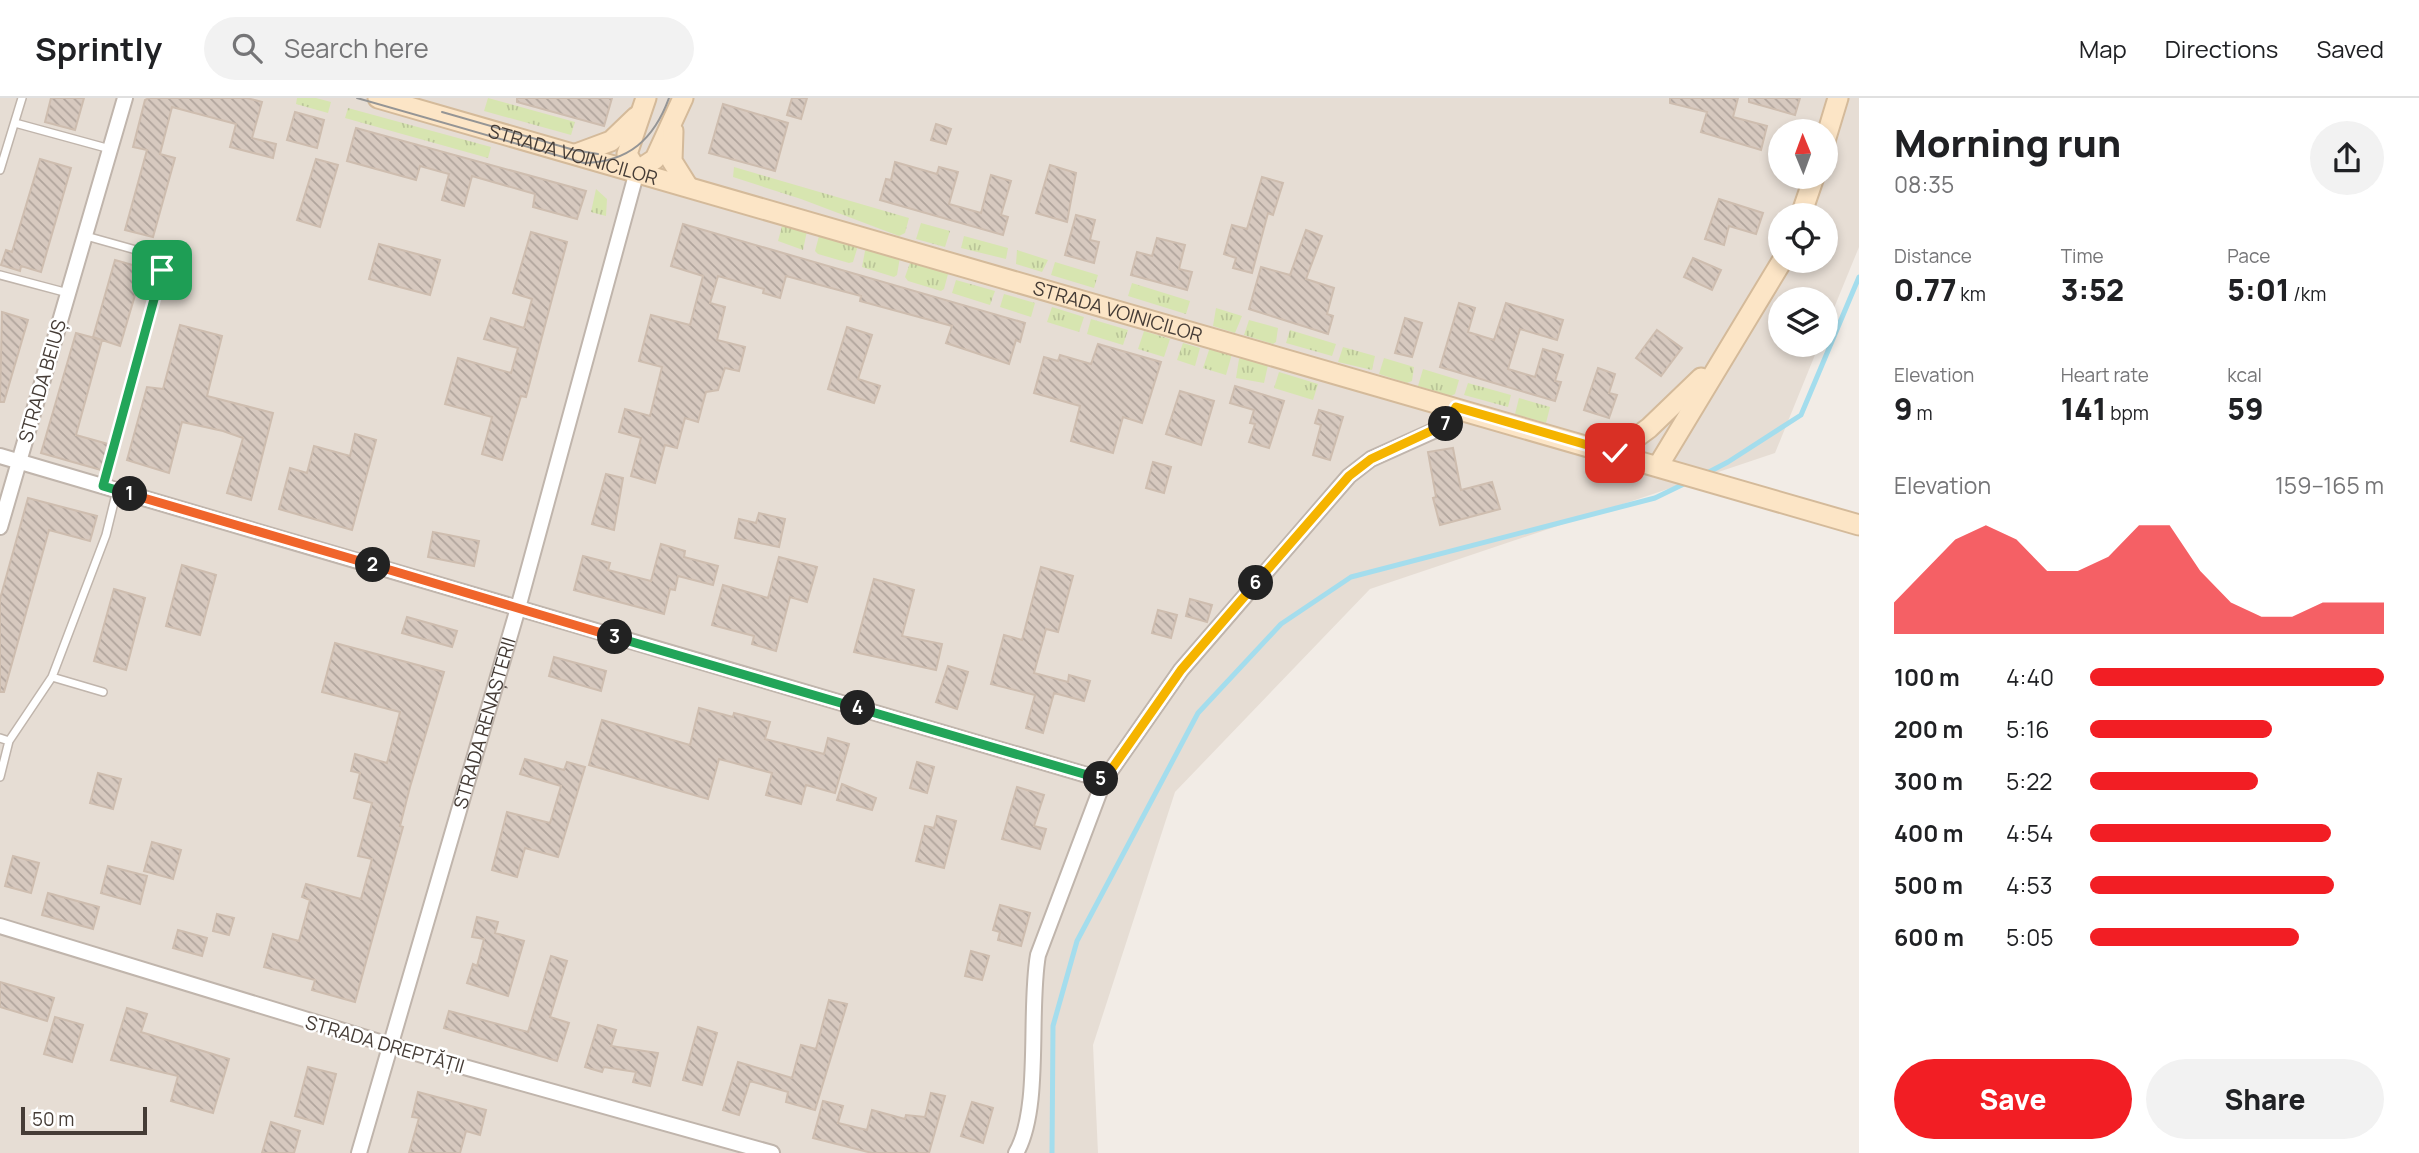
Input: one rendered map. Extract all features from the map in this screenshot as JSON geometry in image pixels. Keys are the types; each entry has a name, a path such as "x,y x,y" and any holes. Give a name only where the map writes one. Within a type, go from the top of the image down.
{"main road":[{"name":"STRADA VOINICILOR","path":"379,98 1859,525"},
{"name":"STRADA RENAȘTERII","path":"645,101 627,154 637,171 655,159 683,98"},
{"path":"1832,119 1838,98"},
{"path":"576,154 618,136 631,125 645,101"},
{"path":"675,118 673,161 687,185"},
{"path":"1662,467 1724,355 1775,273"},
{"path":"1615,453 1649,428 1724,355"}],"street":[{"name":"STRADA BEIUȘ","path":"0,527 125,98"},
{"name":"STRADA RENAȘTERII","path":"359,1153 518,608 637,171"},
{"path":"1016,1153 1028,1121 1033,981 1038,954 1104,780 1181,670 1349,476 1371,459 1440,428 1449,421 1456,407"},
{"path":"0,456 1104,780"},
{"name":"STRADA DREPTĂȚII","path":"0,926 391,1046 772,1153"}],"lane":[{"path":"0,170 22,98"},
{"path":"15,122 111,149"},
{"path":"86,236 154,255 163,265 103,486"},
{"path":"0,275 68,293"},
{"path":"0,776 9,741 52,677 106,536 117,490"},
{"path":"52,677 103,692"},
{"path":"0,738 9,741"}],"shaded area":[{"path":"0,98 1859,98 1859,247 1838,298 1838,287 1768,287 1768,357 1814,357 1775,453 1370,589 1175,792 1093,1045 1098,1153 0,1153"}],"green space":[{"path":"297,98 316,98 331,102 328,113 296,104"},
{"path":"488,98 575,122 571,135 484,111"},
{"path":"348,108 491,147 488,158 345,118"},
{"path":"734,167 909,218 905,233 899,236 733,177"},
{"path":"596,189 607,199 606,216 591,212"},
{"path":"921,223 950,231 945,247 916,239"},
{"path":"782,226 807,231 803,250 778,241"},
{"path":"819,236 855,244 857,249 853,262 818,254 815,251"},
{"path":"964,236 1008,248 1006,259 961,248"},
{"path":"869,248 900,257 897,275 894,277 862,267 865,251"},
{"path":"1017,250 1048,260 1042,272 1016,264"},
{"path":"914,261 945,270 948,274 944,289 941,291 908,281 905,277 910,263"},
{"path":"1055,262 1098,275 1094,288 1051,275"},
{"path":"956,280 995,291 990,305 952,293"},
{"path":"1132,283 1190,301 1186,314 1128,296"},
{"path":"1004,294 1035,303 1031,317 1000,307"},
{"path":"1052,307 1084,317 1079,332 1047,322"},
{"path":"1216,308 1242,316 1235,333 1213,326"},
{"path":"1091,319 1128,330 1123,345 1087,334"},
{"path":"1249,320 1278,328 1276,342 1273,344 1244,335"},
{"path":"1290,330 1336,344 1332,356 1286,343"},
{"path":"1144,331 1170,339 1164,357 1138,349"},
{"path":"1183,343 1200,348 1195,366 1177,360"},
{"path":"1210,347 1232,354 1226,375 1203,368"},
{"path":"1343,347 1375,356 1372,370 1338,362"},
{"path":"1243,357 1268,365 1264,383 1236,378 1239,359"},
{"path":"1384,358 1414,367 1412,381 1407,383 1379,374"},
{"path":"1423,369 1459,380 1455,394 1451,396 1418,386"},
{"path":"1279,372 1318,384 1313,400 1274,388"},
{"path":"1468,383 1511,395 1508,407 1464,395"},
{"path":"1519,398 1550,407 1546,423 1515,414"}],"building":[{"path":"51,98 84,98 75,130 45,122"},
{"path":"247,98 262,102 252,138 276,144 273,158 230,147 236,124 172,107 160,154 175,158 153,237 125,230 147,150 133,147 145,100"},
{"path":"517,98 612,98 604,126 517,102"},
{"path":"792,98 807,98 801,119 787,115"},
{"path":"1670,98 1738,98 1733,117 1767,126 1761,150 1701,132 1707,112 1670,103"},
{"path":"1749,98 1800,98 1795,115 1749,102"},
{"path":"723,104 788,123 775,171 709,153"},
{"path":"295,112 324,120 317,148 287,140"},
{"path":"936,124 951,129 946,144 931,140"},
{"path":"356,128 586,191 577,219 533,207 535,194 472,176 464,206 442,200 449,174 420,166 416,180 347,161"},
{"path":"40,159 71,168 41,272 21,266 20,271 1,265 6,250 12,252"},
{"path":"316,159 338,165 320,227 297,220"},
{"path":"895,162 937,174 939,167 958,172 949,204 981,213 991,175 1011,181 1001,215 1008,217 1003,235 880,200 886,179 891,180"},
{"path":"1050,165 1076,173 1067,222 1036,213"},
{"path":"1262,177 1283,183 1273,215 1268,213 1252,273 1233,268 1236,258 1224,254 1232,225 1247,229"},
{"path":"1719,199 1763,213 1756,234 1729,226 1724,245 1705,239"},
{"path":"1076,215 1095,220 1090,240 1099,242 1094,263 1065,255"},
{"path":"683,224 1025,323 1020,342 1016,340 1009,364 946,343 952,326 860,301 861,296 786,276 780,298 763,293 764,289 718,276 710,303 725,307 717,340 745,347 739,371 725,368 718,390 706,392 698,422 685,418 677,448 665,445 655,483 631,476 641,438 619,432 625,409 650,416 662,367 639,361 651,315 690,325 703,276 671,266"},
{"path":"1306,230 1322,236 1306,279 1334,288 1327,314 1333,316 1328,334 1249,309 1261,267 1290,275"},
{"path":"531,232 567,242 526,397 521,396 502,460 482,454 492,417 445,404 458,358 511,373 518,348 484,339 491,318 524,328 532,299 513,293"},
{"path":"1157,238 1185,245 1179,269 1192,272 1187,290 1131,275 1137,252 1152,256"},
{"path":"379,244 440,260 430,295 369,279"},
{"path":"1693,258 1721,270 1712,290 1684,277"},
{"path":"115,260 143,268 120,346 93,337"},
{"path":"1459,303 1475,308 1468,332 1494,340 1506,303 1563,320 1557,340 1520,329 1508,369 1535,377 1543,349 1563,355 1555,381 1561,382 1555,401 1440,367"},
{"path":"2,312 28,320 4,402 0,402"},
{"path":"1405,318 1422,323 1412,357 1395,353"},
{"path":"180,325 222,336 207,396 273,413 251,500 227,493 243,438 223,431 182,422 169,473 127,460 147,387 163,389"},
{"path":"847,327 872,335 858,379 880,386 874,403 828,389"},
{"path":"1657,330 1682,348 1661,376 1636,358"},
{"path":"76,333 102,340 76,435 108,444 101,470 41,453"},
{"path":"1098,344 1161,362 1142,423 1123,417 1113,453 1071,441 1080,406 1034,393 1044,357 1058,361 1060,355 1091,364"},
{"path":"1598,368 1615,374 1609,393 1617,395 1609,418 1584,410"},
{"path":"1235,386 1284,401 1269,448 1249,442 1255,424 1250,423 1254,410 1230,403"},
{"path":"1180,391 1214,401 1201,445 1166,434"},
{"path":"1319,410 1343,417 1330,460 1313,455 1321,425 1315,423"},
{"path":"355,434 376,440 352,530 279,509 290,468 307,473 314,446 350,456"},
{"path":"1453,448 1461,490 1492,482 1500,509 1440,525 1433,498 1436,497 1428,452"},
{"path":"1153,462 1171,467 1164,493 1146,488"},
{"path":"606,474 623,478 614,530 592,524"},
{"path":"28,498 97,516 90,541 49,530 4,692 0,692 0,599"},
{"path":"759,513 785,519 779,547 735,538 739,519 756,523"},
{"path":"433,532 479,541 474,566 428,557"},
{"path":"661,544 685,551 684,557 718,566 713,585 678,576 675,590 670,589 664,614 574,590 583,556 610,563 608,570 651,581"},
{"path":"779,557 817,567 807,602 790,597 776,651 752,644 754,636 712,625 723,585 768,598"},
{"path":"182,565 216,575 200,635 166,626"},
{"path":"1041,567 1073,576 1058,632 1046,629 1034,673 1068,682 1069,675 1090,681 1084,701 1054,693 1043,733 1026,728 1035,695 991,684 1004,635 1022,640"},
{"path":"874,579 914,590 902,636 942,644 936,670 854,652"},
{"path":"114,589 145,598 126,670 94,661"},
{"path":"1190,599 1212,605 1207,622 1186,616"},
{"path":"1158,610 1177,615 1171,638 1152,633"},
{"path":"407,617 457,631 452,647 402,633"},
{"path":"335,643 444,672 410,787 400,826 403,827 355,1002 312,990 315,980 264,967 273,934 299,941 310,900 302,897 306,884 361,899 372,859 358,856 372,803 354,798 360,773 351,771 355,754 387,763 400,712 322,692"},
{"path":"554,657 606,671 601,691 549,676"},
{"path":"948,666 968,672 957,709 936,702"},
{"path":"699,708 733,717 734,713 770,722 765,739 824,754 828,738 849,744 835,793 806,785 801,804 766,795 772,773 719,759 708,799 589,765 602,720 690,745"},
{"path":"525,759 564,770 567,762 585,767 558,857 525,848 517,877 492,870 507,812 550,823 561,786 520,774"},
{"path":"917,762 934,767 927,793 910,788"},
{"path":"98,773 121,779 113,809 90,803"},
{"path":"842,784 876,798 872,810 837,800"},
{"path":"1017,787 1044,795 1034,826 1046,829 1040,849 1002,839"},
{"path":"937,816 956,821 944,868 916,861 925,826 934,828"},
{"path":"152,842 181,850 173,879 144,871"},
{"path":"13,856 39,863 31,893 5,886"},
{"path":"108,866 147,876 140,904 101,893"},
{"path":"48,893 99,907 93,929 42,915"},
{"path":"1000,905 1030,913 1021,946 998,940 1000,932 993,930"},
{"path":"217,914 234,918 229,935 213,931"},
{"path":"477,917 498,922 495,933 524,941 508,996 467,983 473,964 477,966 484,939 472,937"},
{"path":"178,930 207,938 202,956 173,948"},
{"path":"971,951 989,956 982,980 965,976"},
{"path":"551,956 567,961 550,1017 569,1023 557,1061 444,1028 449,1011 528,1032"},
{"path":"0,982 54,998 47,1021 0,1007"},
{"path":"829,1000 847,1004 815,1110 786,1102 788,1092 750,1081 739,1115 723,1110 738,1062 792,1078 801,1045 816,1049"},
{"path":"127,1008 147,1014 141,1032 229,1059 213,1113 171,1101 178,1076 111,1060"},
{"path":"55,1017 83,1025 72,1062 44,1054"},
{"path":"598,1025 616,1030 611,1046 658,1053 650,1086 633,1082 636,1072 604,1067 602,1072 585,1067"},
{"path":"698,1027 717,1033 702,1085 683,1080"},
{"path":"308,1067 336,1074 323,1124 295,1116"},
{"path":"418,1092 486,1110 480,1135 466,1131 460,1153 409,1153 419,1118 412,1117"},
{"path":"931,1093 945,1096 929,1153 872,1153 813,1138 823,1101 843,1106 838,1123 867,1130 872,1110 905,1119 906,1115 925,1117"},
{"path":"972,1102 993,1108 983,1143 961,1136"},
{"path":"271,1122 300,1131 294,1153 262,1153"}],"waterway":[{"path":"1705,474 1801,415 1859,277"},
{"path":"1052,1153 1053,1026 1077,941 1198,713 1281,624 1351,577 1655,498 1690,481"}],"tram line":[{"path":"357,98 584,163 614,158 638,146 656,125 669,98"},
{"path":"442,112 574,150 598,154"}],"route":[{"path":"162,270 103,486 1104,780 1181,670 1349,476 1371,459 1440,428 1449,421 1456,407 1615,453"}]}
